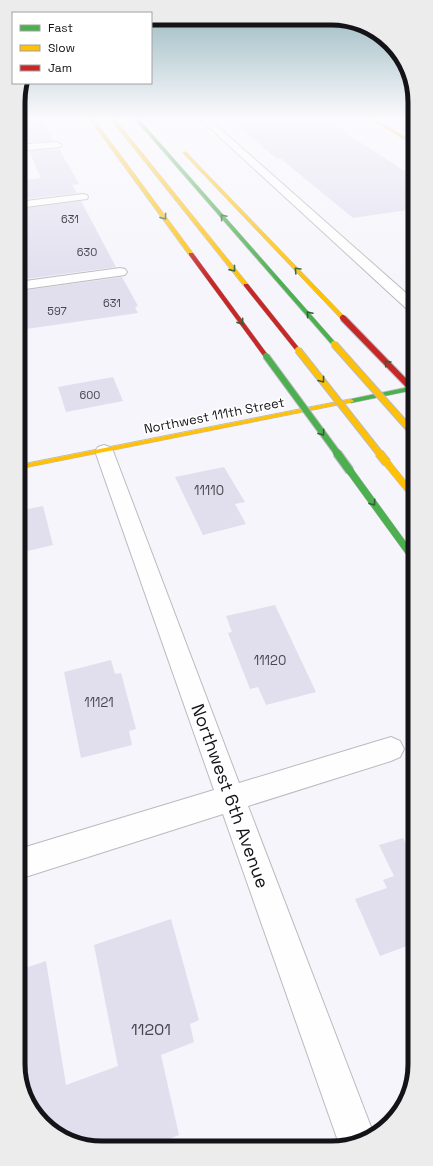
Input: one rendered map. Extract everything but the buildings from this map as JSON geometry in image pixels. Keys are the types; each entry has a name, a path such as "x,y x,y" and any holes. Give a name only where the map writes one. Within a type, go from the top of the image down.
{"main road":[{"path":"131,172 408,551"},
{"path":"156,172 408,488"},
{"path":"184,172 408,427"},
{"path":"204,172 408,385"},
{"name":"Northwest 111th Street","path":"25,466 408,389"}],"street":[{"path":"263,172 408,303"},
{"path":"25,204 83,197"},
{"path":"25,285 120,272"},
{"name":"Northwest 6th Avenue","path":"104,451 355,1137"},
{"path":"25,862 390,749"}],"traffic: fast":[{"path":"184,172 334,344"},
{"path":"266,356 350,471"},
{"path":"351,401 408,389"},
{"path":"350,471 408,551"}],"traffic: slow":[{"path":"131,172 191,254"},
{"path":"156,172 246,285"},
{"path":"204,172 343,318"},
{"path":"334,344 408,427"},
{"path":"298,350 387,463"},
{"path":"25,466 351,401"},
{"path":"387,463 408,489"}],"traffic: jam":[{"path":"191,254 266,356"},
{"path":"246,285 298,350"},
{"path":"343,318 408,385"}]}
